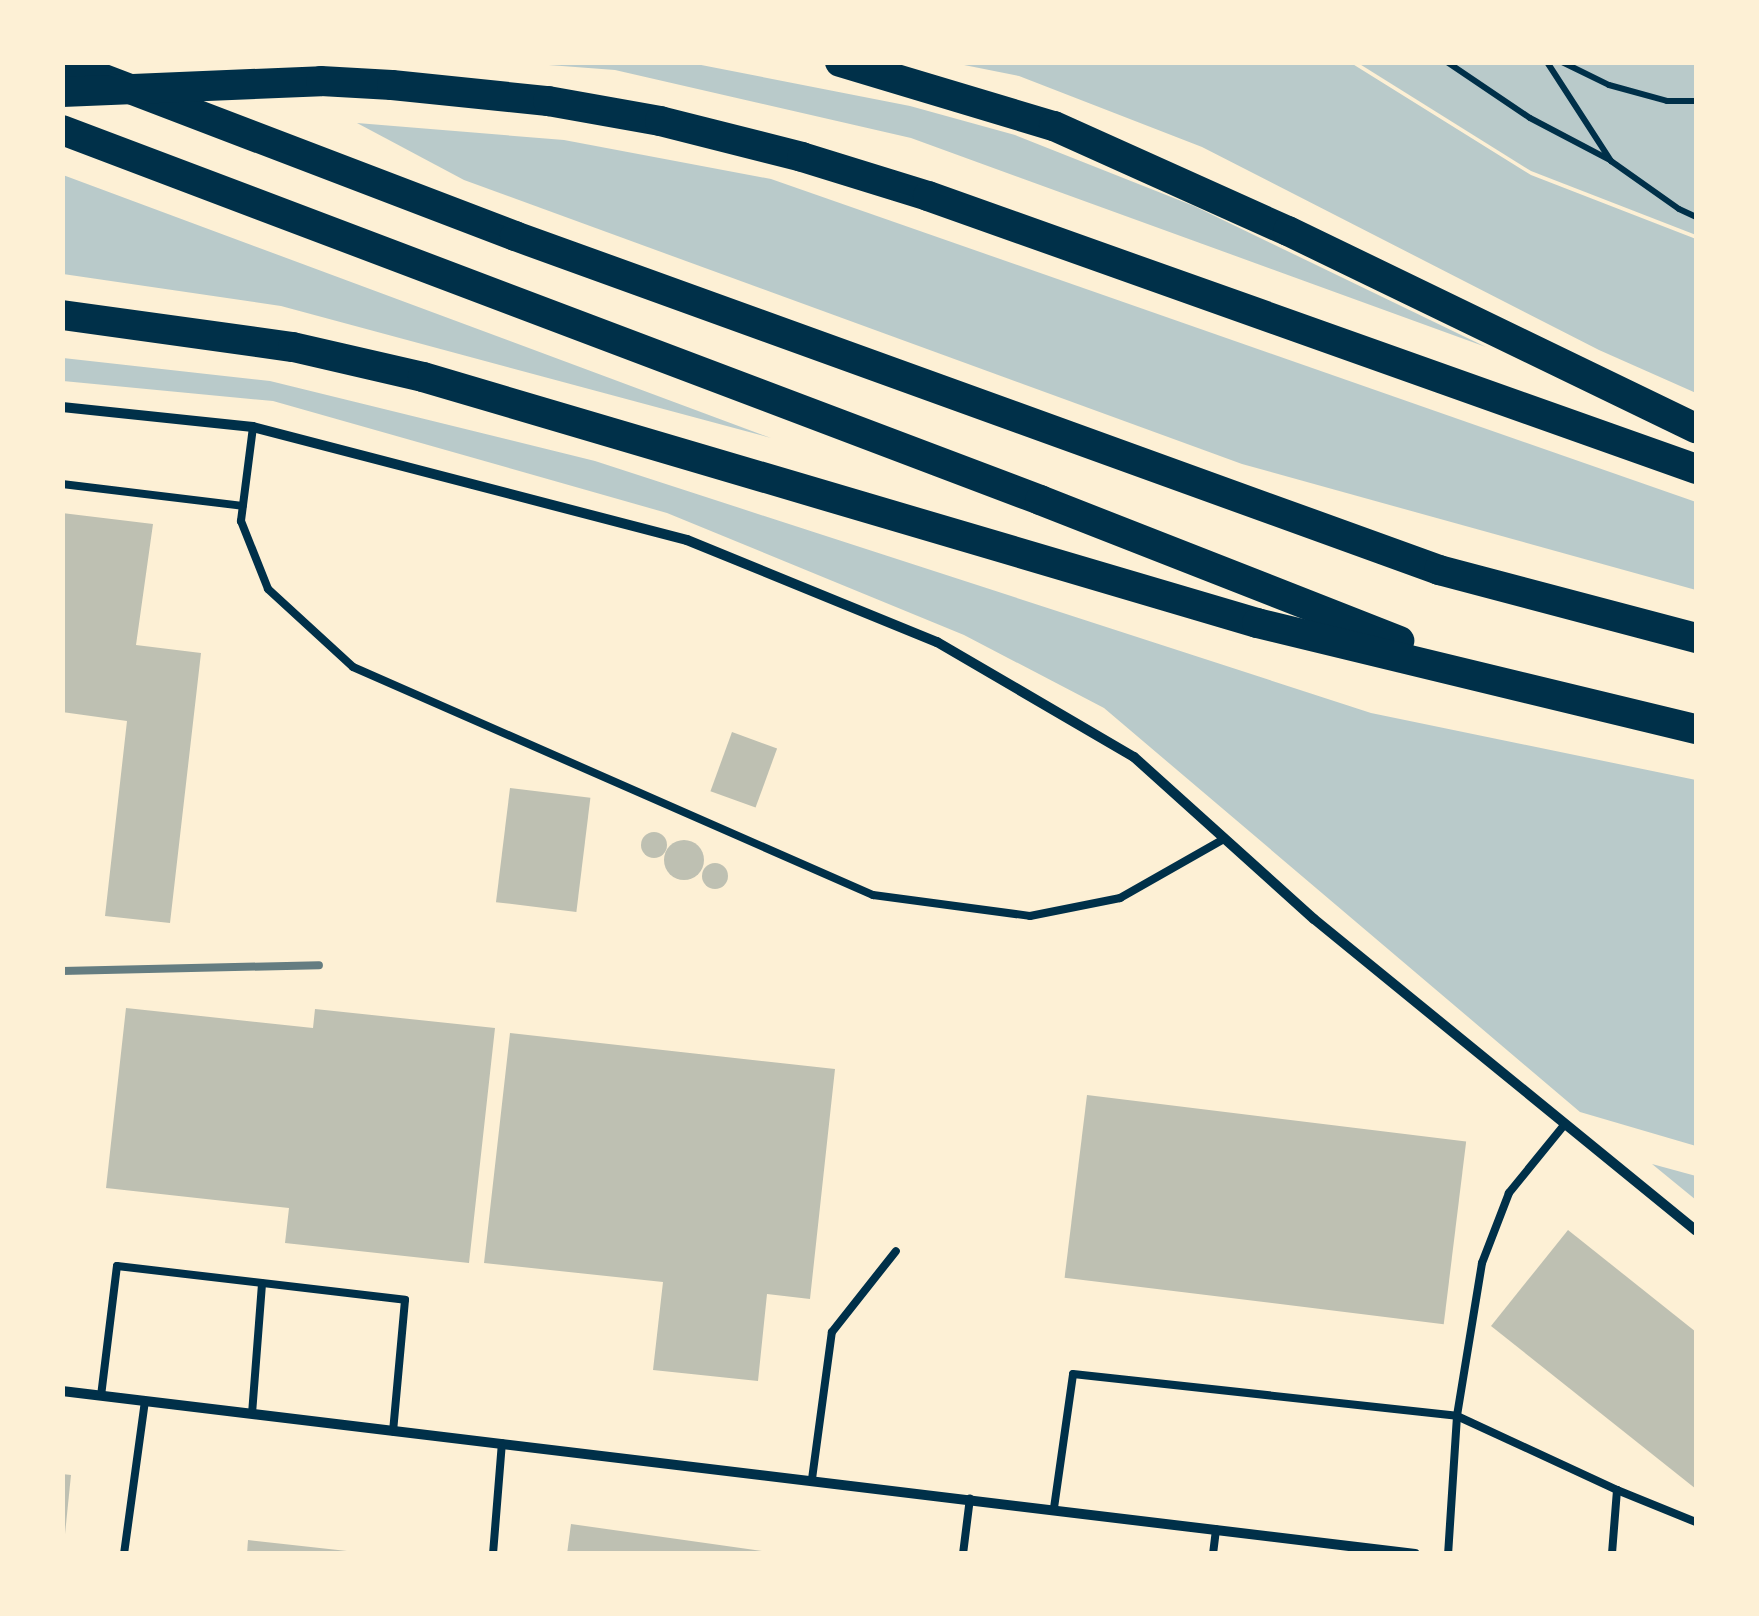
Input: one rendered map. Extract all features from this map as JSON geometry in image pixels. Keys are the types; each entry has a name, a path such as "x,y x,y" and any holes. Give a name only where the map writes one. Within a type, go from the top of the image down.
{"highway":[{"path":"62,62 515,236 1439,570 1696,638"},
{"path":"840,62 1054,126 1288,230 1696,428"},
{"path":"62,92 321,82 548,101 660,121 802,157 1314,330 1696,469"},
{"path":"62,130 1040,500 1500,681"},
{"path":"62,315 293,348 424,377 1256,623 1696,729"}],"street":[{"path":"62,407 253,427 687,540 937,642 1134,757 1314,919 1696,1232"},
{"path":"62,1391 1415,1554"}],"lane":[{"path":"253,427 241,522 268,589 353,666 874,894 1030,916 1120,898 1224,838"},
{"path":"62,484 243,506"},
{"path":"1448,1554 1457,1416 1482,1262 1509,1193 1565,1124"},
{"path":"812,1479 832,1332 896,1251"},
{"path":"102,1396 117,1266 405,1300 393,1431"},
{"path":"252,1414 262,1283"},
{"path":"1054,1508 1073,1374 1457,1416 1616,1490 1696,1522"},
{"path":"124,1554 145,1401"},
{"path":"492,1554 502,1444"},
{"path":"1612,1554 1616,1490"},
{"path":"964,1554 970,1498"},
{"path":"1213,1554 1216,1528"}],"path":[{"path":"1446,62 1530,118 1611,161 1679,210 1696,216"},
{"path":"1546,62 1611,161"},
{"path":"1562,62 1609,84 1667,101 1696,101"}],"shaded area":[{"path":"522,63 691,63 910,106 1015,135 1194,206 1486,347 911,138 615,70"},
{"path":"954,63 1351,63 1531,175 1696,239 1696,393 1599,350 1202,147 1019,76"},
{"path":"1358,63 1696,63 1696,235 1531,171"},
{"path":"357,123 564,140 771,179 1696,502 1696,590 1242,464 464,180"},
{"path":"62,175 771,438 281,306 63,274"},
{"path":"63,358 270,381 595,461 1371,713 1696,780 1696,1146 1580,1112 1104,708 964,635 667,513 273,401 63,381"},
{"path":"1652,1164 1696,1176 1696,1200"}],"building":[{"path":"62,513 153,524 136,645 201,653 170,923 105,916 127,721 62,712"},
{"path":"732,732 777,748 756,808 710,791"},
{"path":"510,788 590,798 576,912 496,902"},
{"path":"654,832 663,836 667,845 663,854 654,858 645,854 641,845 645,836"},
{"path":"684,840 698,846 704,860 698,874 684,880 670,874 664,860 670,846"},
{"path":"715,863 724,867 728,876 724,885 715,889 706,885 702,876 706,867"},
{"path":"126,1008 313,1028 315,1009 495,1028 469,1263 285,1243 289,1208 106,1188"},
{"path":"510,1033 835,1069 810,1299 767,1294 758,1381 653,1370 663,1282 484,1263"},
{"path":"1087,1095 1466,1142 1444,1324 1065,1278"},
{"path":"1568,1230 1696,1332 1696,1489 1491,1326"},
{"path":"62,1474 71,1475 65,1534 62,1534"},
{"path":"571,1524 762,1551 762,1554 567,1554"},
{"path":"248,1540 347,1551 347,1554 247,1554"}],"railway":[{"path":"62,971 319,965"}]}
